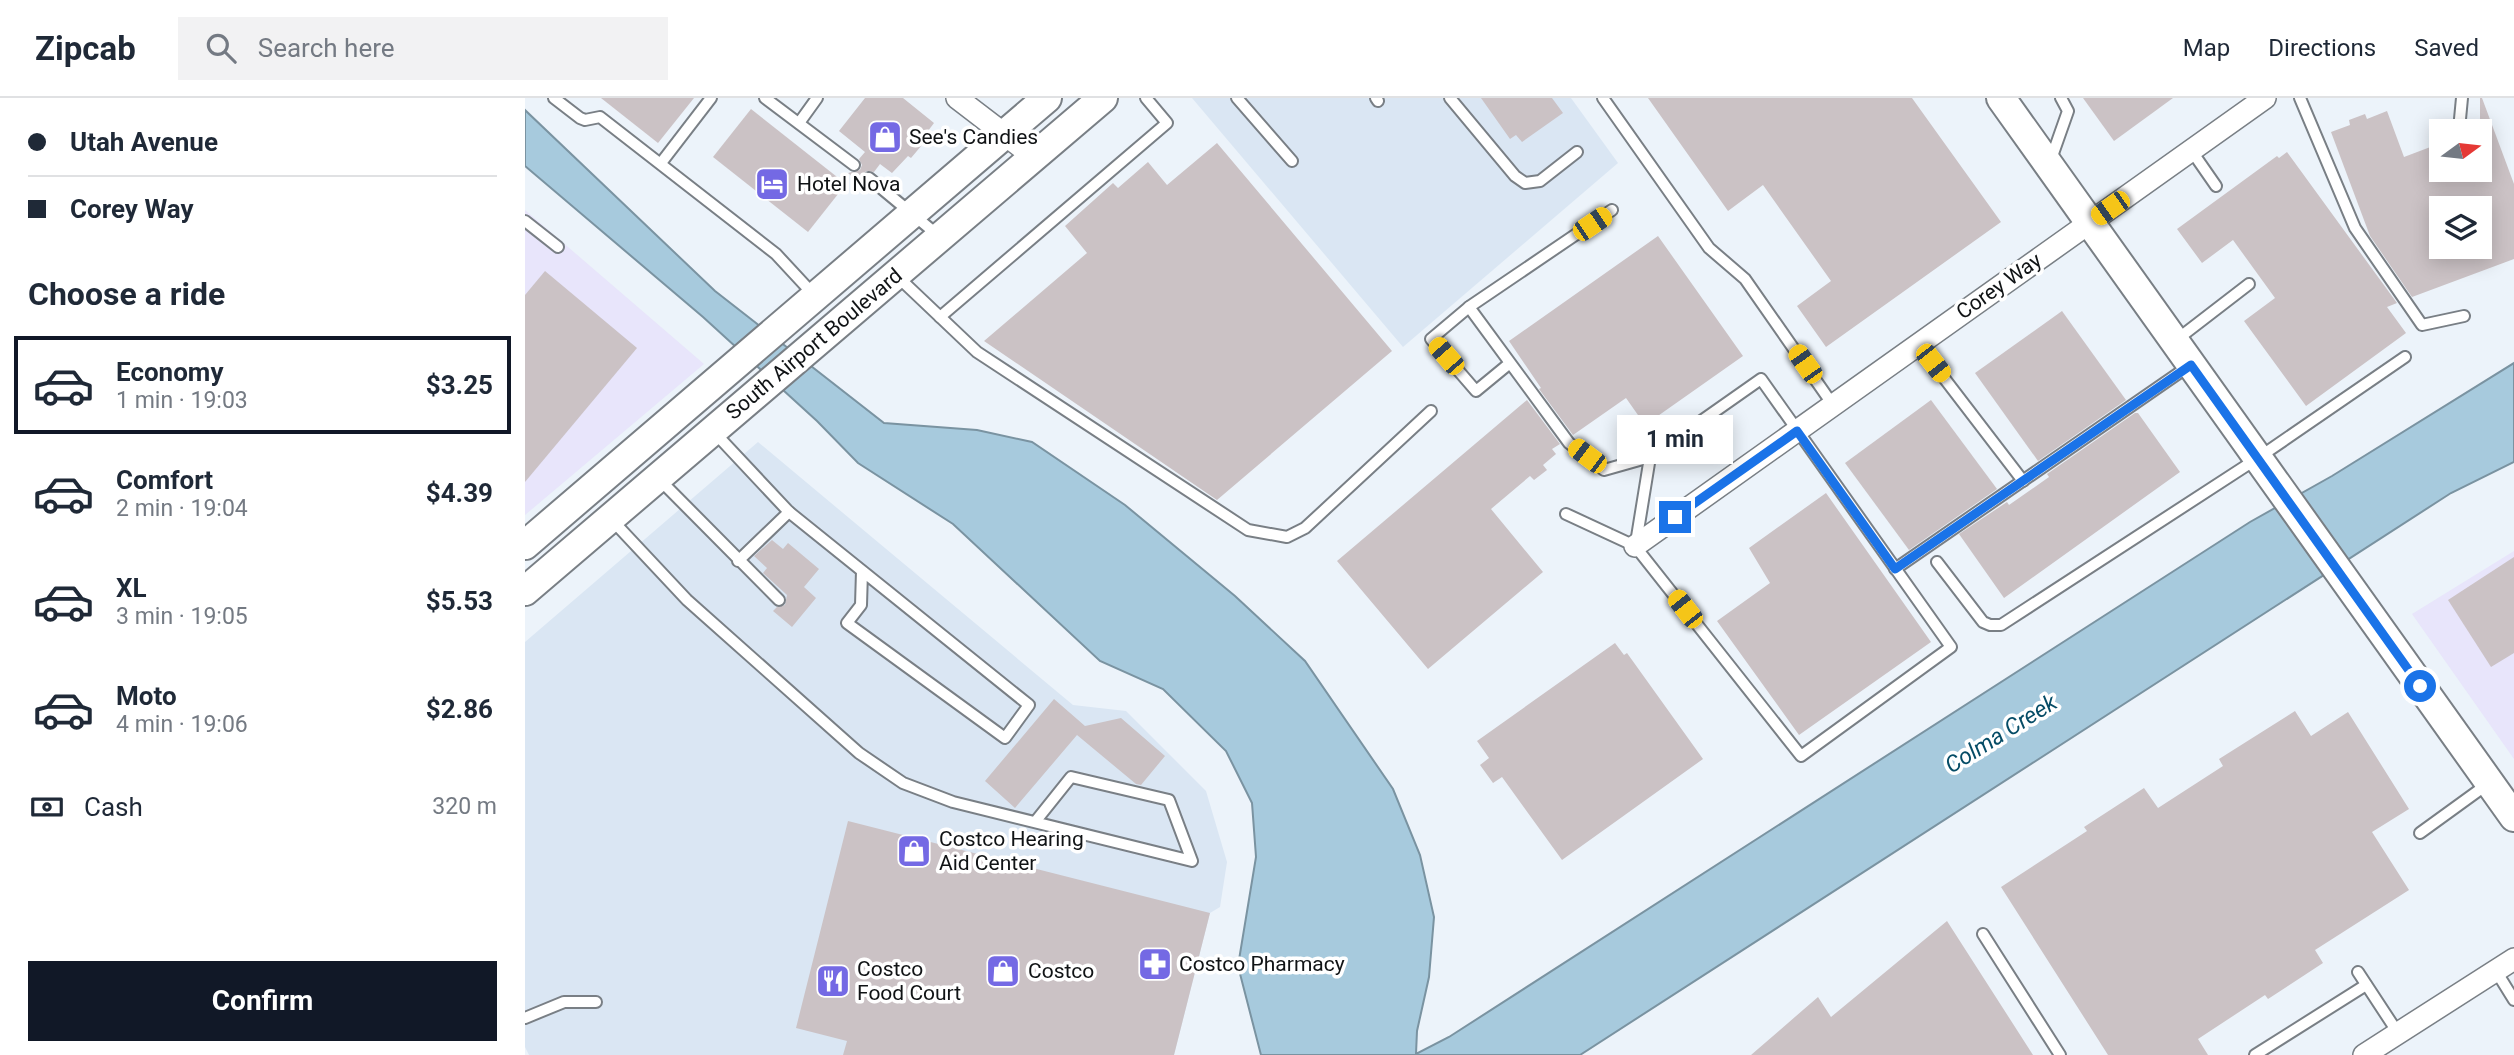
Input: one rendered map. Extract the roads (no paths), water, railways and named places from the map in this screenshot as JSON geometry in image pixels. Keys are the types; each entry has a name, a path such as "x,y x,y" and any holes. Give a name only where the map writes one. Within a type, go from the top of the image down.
{"street":[{"path":"957,98 1034,157"},
{"name":"South Airport Boulevard","path":"525,545 1047,98"},
{"name":"South Airport Boulevard","path":"525,591 1103,98"},
{"path":"2001,98 2514,817"},
{"name":"Corey Way","path":"1635,546 2266,98"},
{"path":"2364,1055 2391,1041 2514,959"}],"lane":[{"path":"554,98 580,118 585,120 600,117 661,163 776,254 816,297"},
{"path":"661,163 711,98"},
{"path":"765,98 854,165"},
{"path":"799,123 817,98"},
{"path":"940,317 1167,123 1146,98"},
{"path":"1237,98 1291,161"},
{"path":"1450,98 1515,176 1525,183 1540,181 1577,152"},
{"path":"1603,98 1709,248 1745,279 1833,405"},
{"path":"2049,165 2068,111 2061,98"},
{"path":"2300,98 2355,228 2422,325 2464,316"},
{"path":"2460,119 2462,98"},
{"path":"2191,150 2216,186"},
{"path":"869,178 940,237"},
{"path":"1510,363 1476,391 1431,338 1469,307 1612,210"},
{"path":"525,221 558,247"},
{"path":"896,275 977,352 1248,530 1287,537 1305,528 1431,411"},
{"path":"2175,341 2249,284"},
{"path":"1469,307 1569,443 1604,470 1650,457 1761,379 1951,647 1801,757 1635,546 1566,514"},
{"path":"1918,344 2023,481"},
{"path":"1937,562 1983,622 2001,625 2258,458 2405,356"},
{"path":"1895,569 2191,365"},
{"path":"713,430 789,512 1029,705 1005,738 847,623 861,605 862,571"},
{"path":"1635,546 1650,457"},
{"path":"657,478 779,600"},
{"path":"739,561 789,512"},
{"path":"610,518 687,600 878,767 927,794 1035,822 1192,861 1169,800 1071,777 1035,822"},
{"path":"2420,833 2489,783"},
{"path":"1983,934 2060,1055"},
{"path":"2496,971 2514,1000"},
{"path":"2358,972 2391,1041"},
{"path":"2255,1055 2366,985"},
{"path":"525,1018 564,1002 596,1002"}],"water":[{"name":"Colma Creek","path":"525,110 715,291 884,423 977,430 1032,442 1125,505 1235,596 1305,661 1393,789 1420,855 1434,917 1429,977 1417,1031 1416,1054 1449,1037 2250,522 2332,476 2514,363 2514,462 2451,493 1580,1055 1261,1055 1238,966 1256,857 1252,803 1226,751 1163,689 1100,661 953,524 858,463 817,421 703,317 525,166"}],"place":[{"name":"See's Candies","path":"885,137"},
{"name":"Hotel Nova","path":"772,184"},
{"name":"Costco Hearing Aid Center","path":"914,851"},
{"name":"Costco Pharmacy","path":"1155,964"},
{"name":"Costco","path":"1003,971"},
{"name":"Costco Food Court","path":"833,981"}]}
